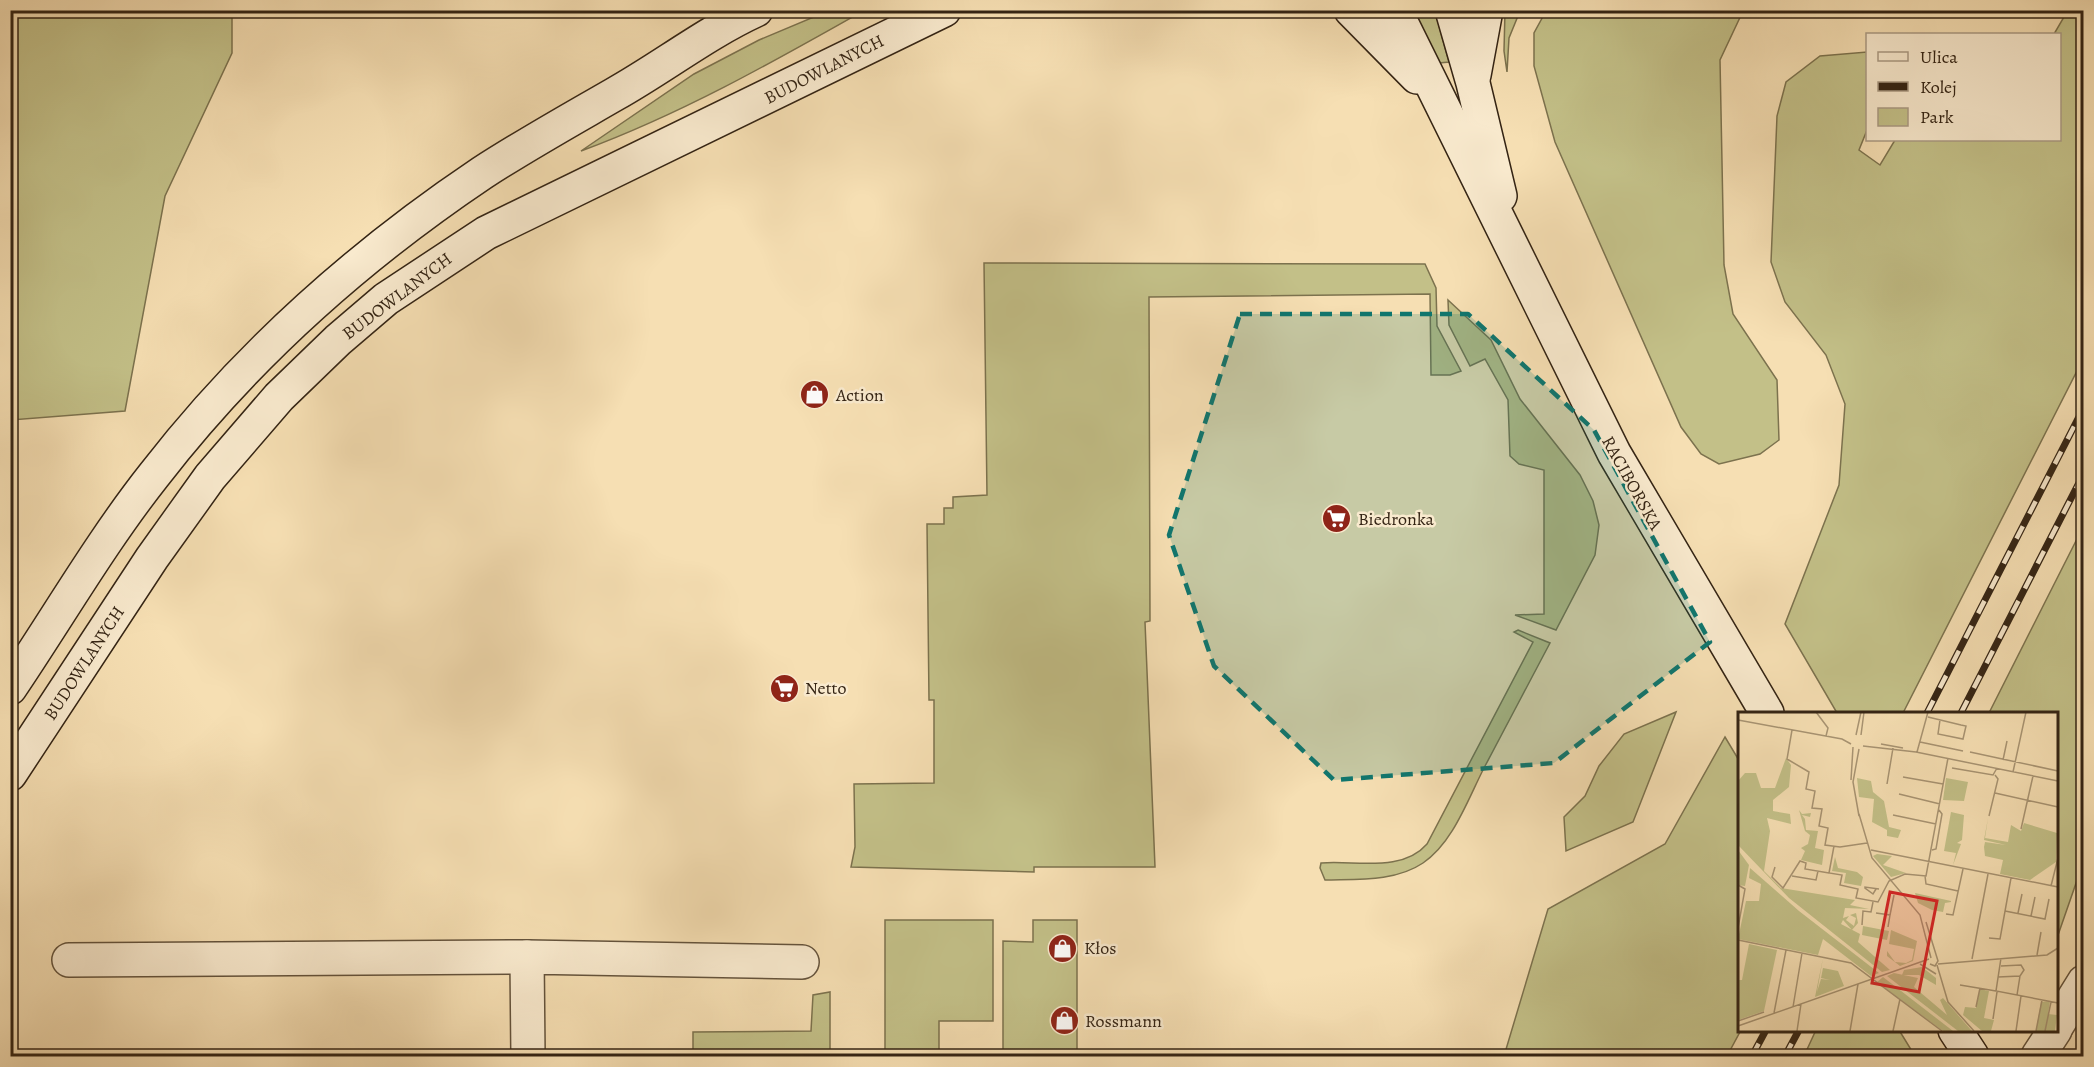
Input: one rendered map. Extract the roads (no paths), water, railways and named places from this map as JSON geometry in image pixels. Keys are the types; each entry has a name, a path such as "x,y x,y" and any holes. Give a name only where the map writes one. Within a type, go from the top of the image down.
{"main road":[{"path":"10,688 126,513 174,450 253,360 324,292 412,222 483,173 617,93 721,26 756,10"},
{"name":"BUDOWLANYCH","path":"10,774 191,501 279,397 360,321 417,276 486,233 944,10"},
{"path":"1351,10 1435,96"},
{"name":"RACIBORSKA","path":"1395,10 1435,96 1614,453 1759,700"},
{"name":"RACIBORSKA","path":"1452,10 1473,83 1511,245"},
{"path":"1473,83 1486,10"},
{"path":"527,957 528,1056"},
{"path":"69,960 527,957 802,962"},
{"path":"2058,1025 2084,982"},
{"path":"1956,1031 1972,1056"},
{"path":"2038,1056 2054,1031"}],"railway":[{"path":"1928,712 2084,407"},
{"path":"1962,712 2084,473"},
{"path":"1752,1056 1765,1031"},
{"path":"1785,1056 1798,1031"}],"place":[{"name":"Action","path":"815,395"},
{"name":"Biedronka","path":"1337,519"},
{"name":"Netto","path":"784,688"},
{"name":"Kłos","path":"1063,948"},
{"name":"Rossmann","path":"1064,1021"}]}
